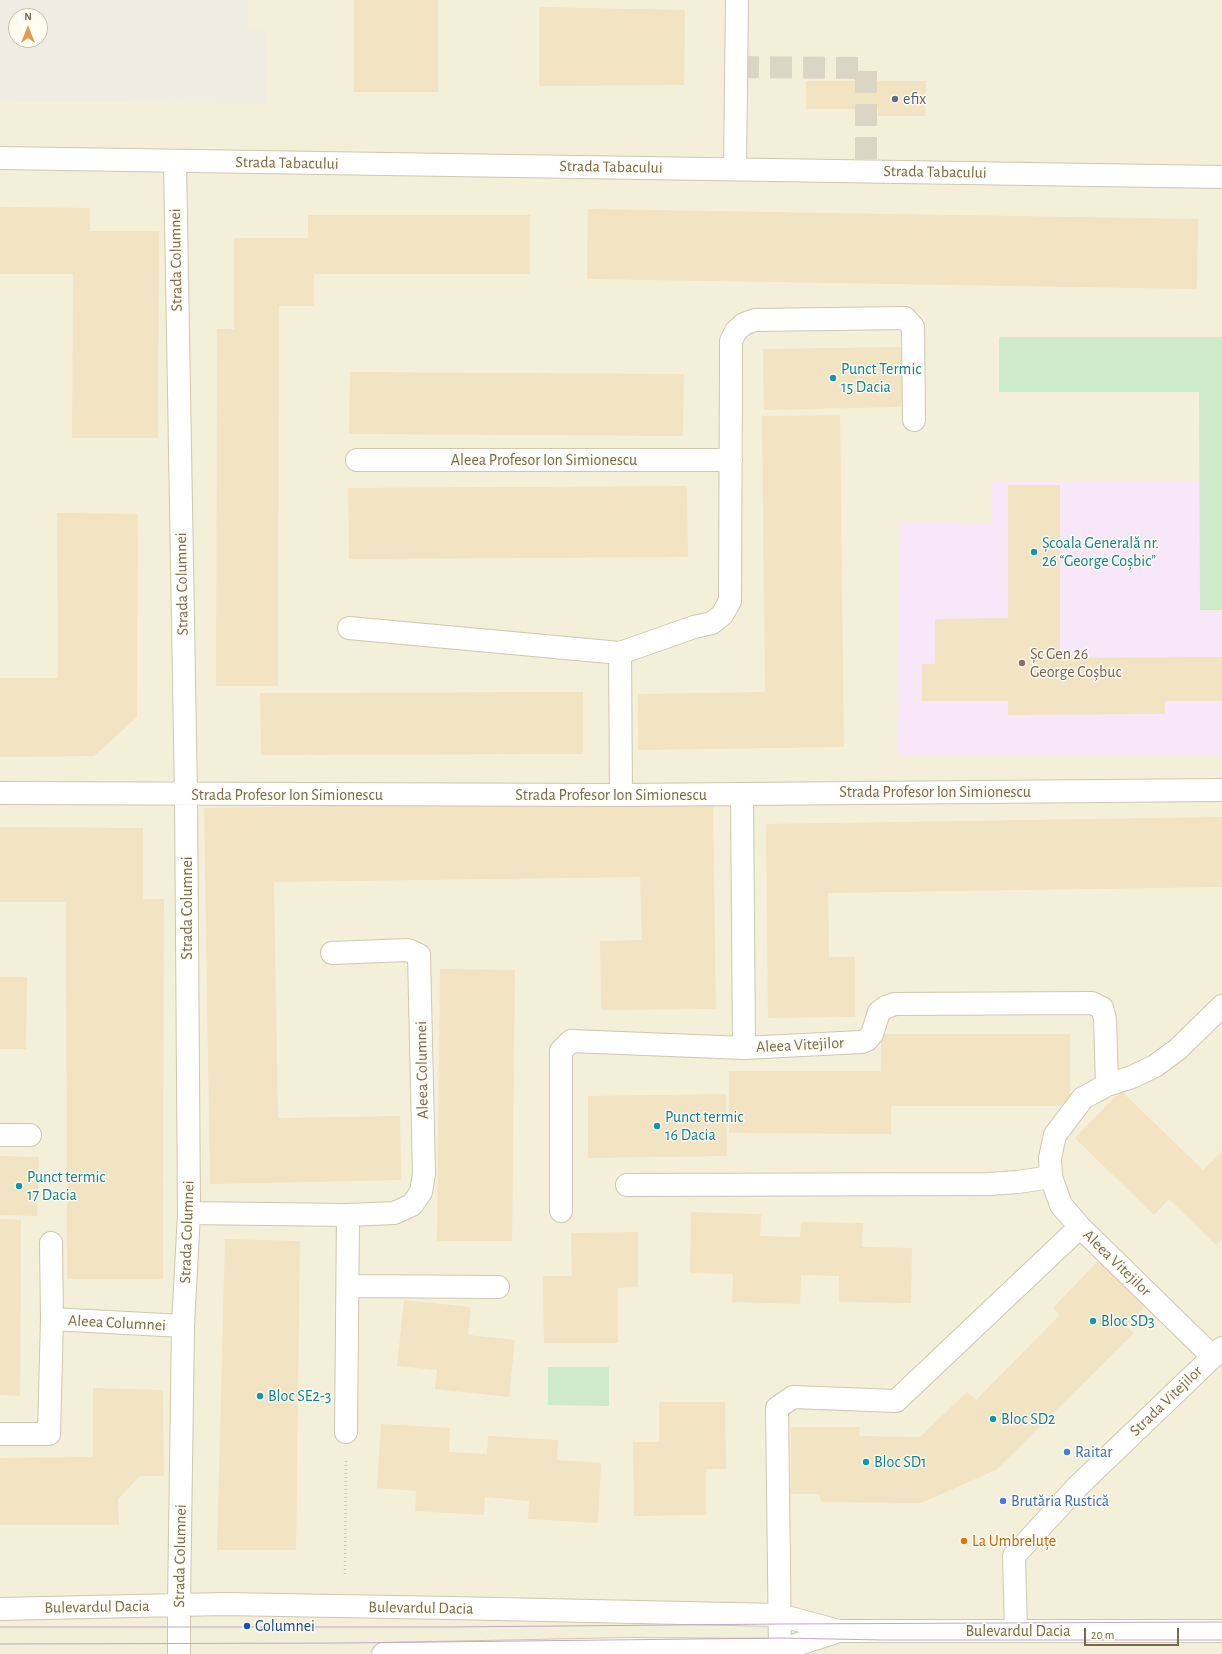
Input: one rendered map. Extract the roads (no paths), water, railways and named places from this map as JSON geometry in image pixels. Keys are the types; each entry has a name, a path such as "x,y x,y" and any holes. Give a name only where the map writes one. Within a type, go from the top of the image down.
{"street":[{"path":"735,168 737,0"},
{"name":"Strada Tabacului","path":"0,158 735,168 1222,177"},
{"name":"Strada Columnei","path":"175,161 186,795 189,1213 183,1326 179,1654"},
{"path":"349,628 620,653 694,627 712,623 722,615 730,601 731,341 736,331 744,324 755,320 905,318 913,327 914,420"},
{"name":"Aleea Profesor Ion Simionescu","path":"357,460 731,460"},
{"path":"620,653 621,795"},
{"name":"Strada Profesor Ion Simionescu","path":"0,793 186,795 621,795 1222,790"},
{"path":"742,794 744,1048"},
{"name":"Aleea Columnei","path":"189,1213 348,1215 394,1213 412,1205 421,1192 424,1174 419,955 408,950 332,953"},
{"name":"Aleea Vitejilor","path":"561,1210 561,1051 571,1041 744,1048 861,1042 867,1040 872,1034 880,1012 886,1007 895,1004 1092,1003 1102,1008 1105,1019 1107,1085"},
{"name":"Aleea Vitejilor","path":"1217,1353 1080,1227 1061,1205 1051,1177 1050,1158 1055,1135 1083,1098 1107,1085 1132,1077 1155,1066 1178,1049 1222,1006"},
{"path":"0,1135 30,1135"},
{"path":"627,1185 989,1184 1018,1182 1051,1177"},
{"path":"346,1432 348,1215"},
{"path":"780,1650 777,1408 793,1397 896,1401 1080,1227"},
{"name":"Aleea Columnei","path":"0,1434 49,1434 52,1319 51,1243"},
{"path":"348,1286 498,1287"},
{"name":"Aleea Columnei","path":"52,1319 183,1326"},
{"name":"Strada Vitejilor","path":"1016,1632 1014,1556 1076,1487 1217,1353"},
{"name":"Bulevardul Dacia","path":"0,1609 179,1605 450,1608 779,1615 839,1631 1222,1631"},
{"name":"Bulevardul Dacia","path":"383,1654 632,1650 780,1650 839,1631"}],"tunnel":[{"path":"737,67 866,68 866,171"}],"tram line":[{"path":"0,1627 451,1627 1222,1622"},
{"path":"0,1644 344,1643 780,1638 882,1640 1222,1640"}],"place":[{"name":"efix","path":"895,99"},
{"name":"Punct Termic 15 Dacia","path":"833,378"},
{"name":"Școala Generală nr. 26 “George Coșbic”","path":"1034,552"},
{"name":"Șc Gen 26 George Coșbuc","path":"1022,663"},
{"name":"Punct termic 16 Dacia","path":"657,1126"},
{"name":"Punct termic 17 Dacia","path":"19,1186"},
{"name":"Bloc SD3","path":"1093,1321"},
{"name":"Bloc SE2-3","path":"260,1396"},
{"name":"Bloc SD2","path":"993,1419"},
{"name":"Raitar","path":"1067,1452"},
{"name":"Bloc SD1","path":"866,1462"},
{"name":"Brutăria Rustică","path":"1003,1501"},
{"name":"La Umbreluțe","path":"964,1541"},
{"name":"Columnei","path":"247,1626"}]}
